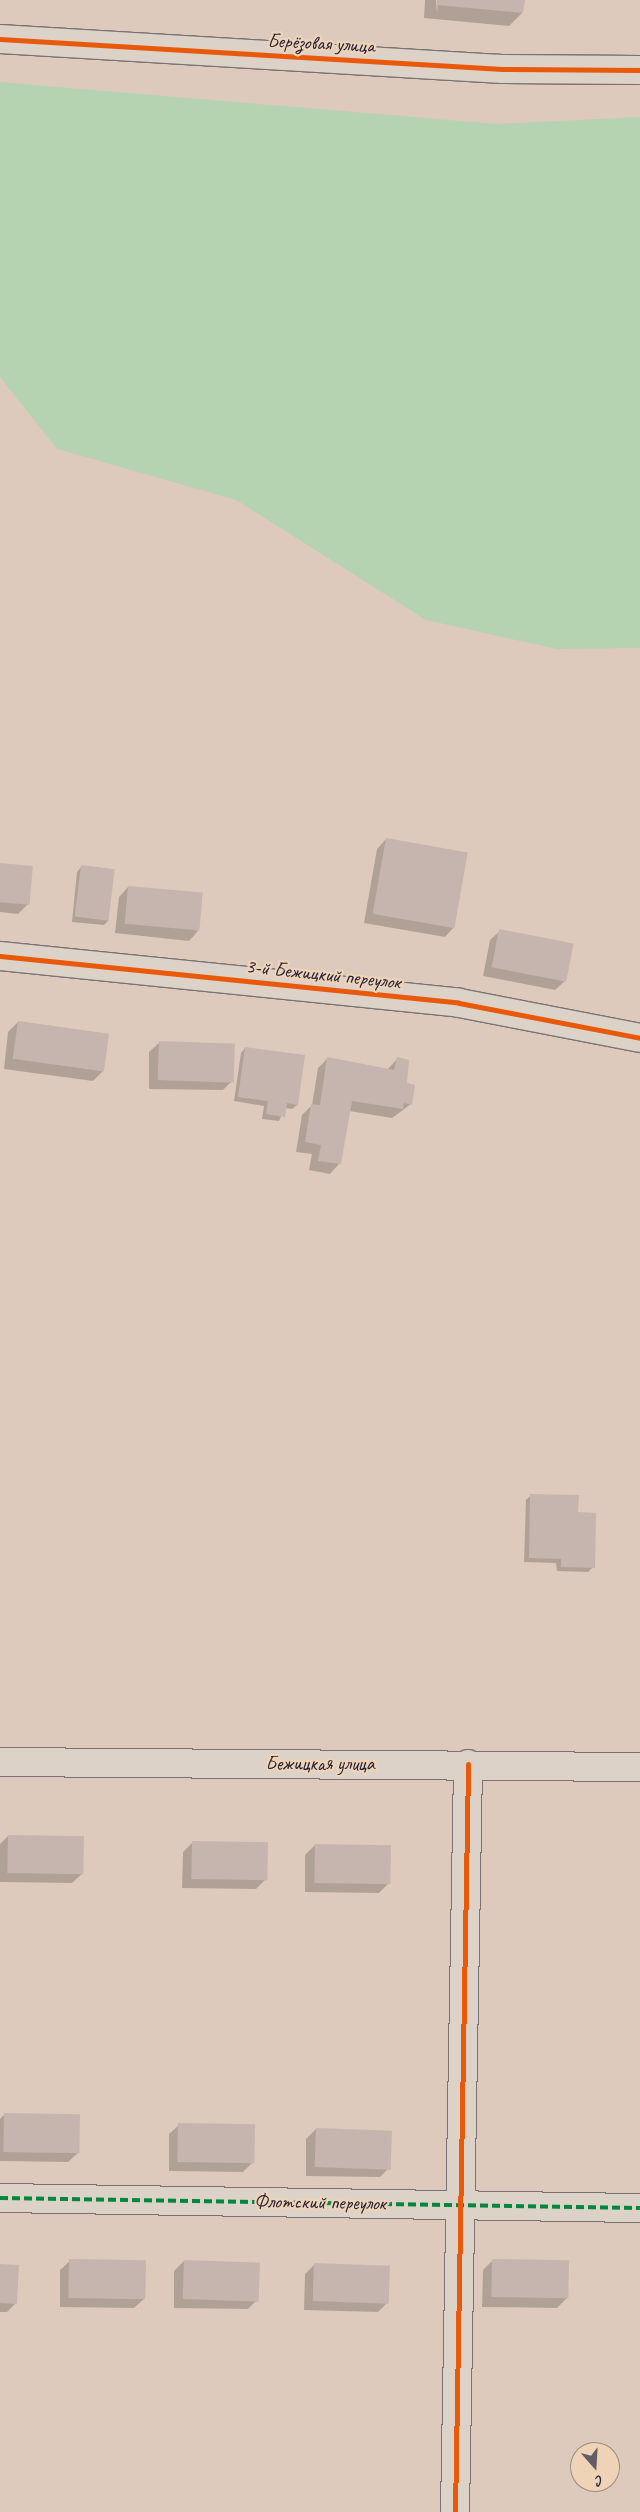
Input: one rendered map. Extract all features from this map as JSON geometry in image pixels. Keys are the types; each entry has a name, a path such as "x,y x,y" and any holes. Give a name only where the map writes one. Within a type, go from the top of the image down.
{"street":[{"name":"Берёзовая улица","path":"0,39 502,69 640,70"},
{"name":"3-й Бежицкий переулок","path":"0,956 459,1003 640,1038"},
{"name":"Бежицкая улица","path":"0,1762 468,1764 640,1767"},
{"path":"455,2512 468,1764"},
{"name":"Флотский переулок","path":"0,2198 640,2208"}],"green space":[{"path":"0,82 496,124 640,117 640,648 556,649 426,620 236,500 57,449 0,377"}],"building":[{"path":"437,0 525,0 523,13 437,5"},
{"path":"386,838 468,852 454,928 373,914"},
{"path":"0,863 33,866 29,905 0,902"},
{"path":"81,865 115,869 108,921 75,917"},
{"path":"128,886 203,893 199,930 125,924"},
{"path":"499,929 574,944 566,982 492,967"},
{"path":"18,1021 109,1034 104,1071 13,1059"},
{"path":"159,1041 235,1044 234,1083 158,1080"},
{"path":"245,1047 305,1055 298,1105 287,1103 285,1117 266,1114 268,1101 238,1097"},
{"path":"327,1057 394,1070 397,1057 409,1060 407,1083 415,1085 412,1105 404,1103 403,1109 352,1101 341,1164 318,1161 321,1145 305,1142 311,1104 320,1105"},
{"path":"530,1494 579,1495 578,1512 596,1513 595,1568 561,1567 561,1559 529,1558"},
{"path":"8,1835 84,1836 83,1874 7,1873"},
{"path":"192,1841 268,1842 267,1880 191,1879"},
{"path":"315,1844 391,1845 390,1884 314,1883"},
{"path":"4,2113 80,2114 79,2153 3,2152"},
{"path":"178,2123 255,2124 254,2163 177,2162"},
{"path":"316,2128 392,2131 391,2170 315,2167"},
{"path":"69,2259 146,2260 145,2299 68,2298"},
{"path":"492,2259 569,2260 568,2298 491,2297"},
{"path":"184,2260 260,2263 259,2302 183,2299"},
{"path":"314,2263 390,2266 389,2304 313,2301"},
{"path":"0,2264 19,2265 17,2304 0,2303"}],"marked path":[{"path":"0,2198 640,2208"}],"cycle path":[{"path":"0,39 502,69 640,70"},
{"path":"0,956 459,1003 640,1038"},
{"path":"455,2512 468,1764"}]}
